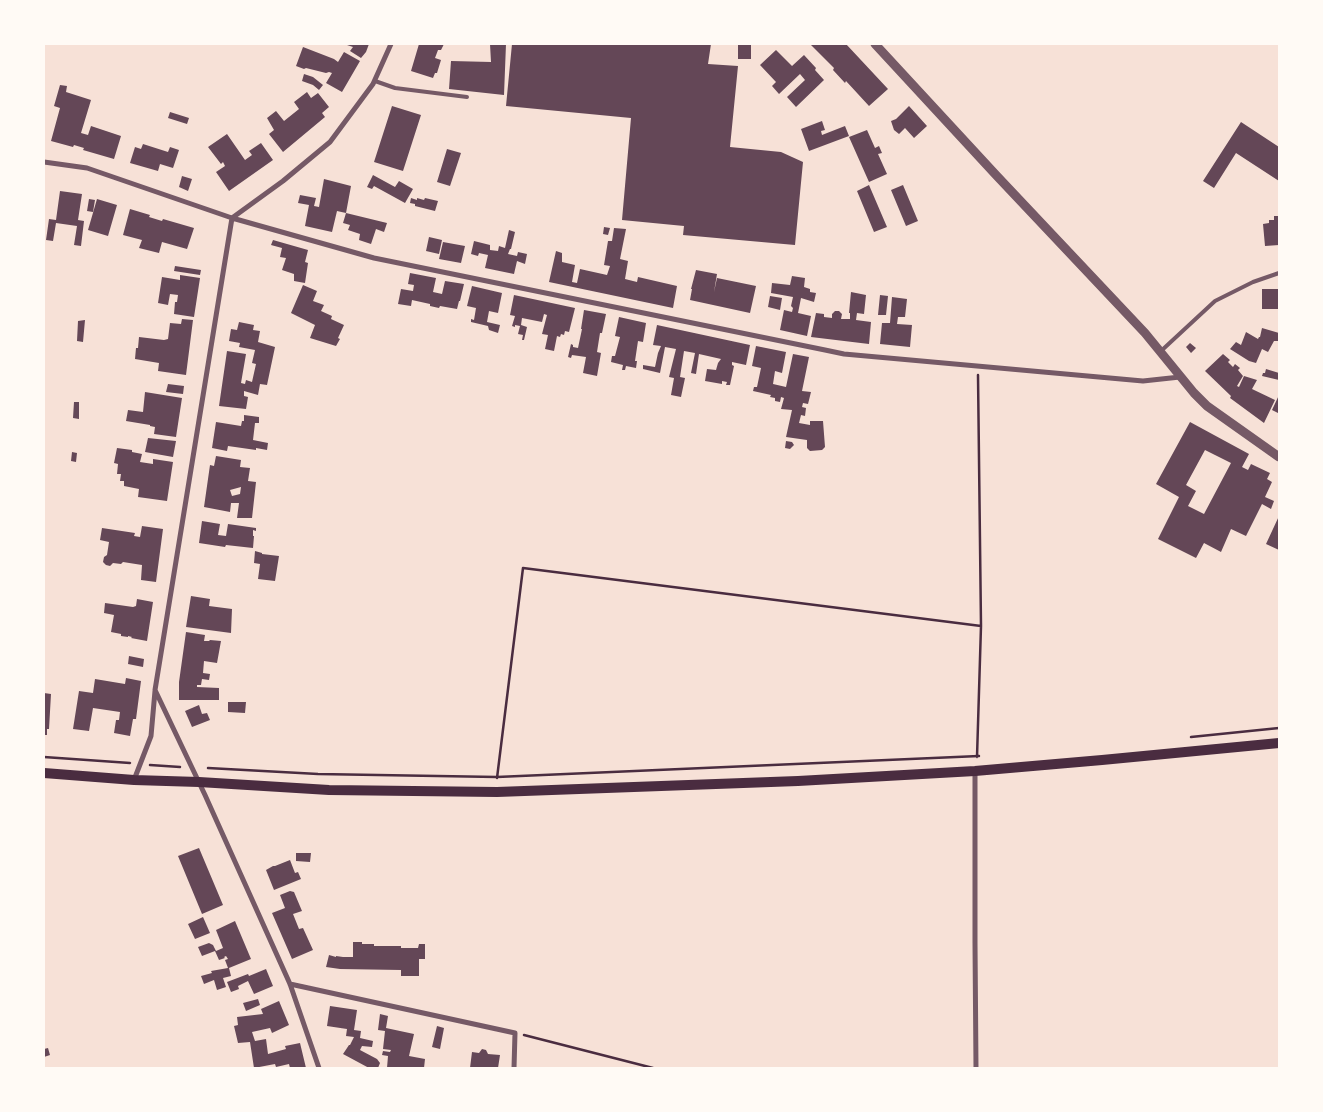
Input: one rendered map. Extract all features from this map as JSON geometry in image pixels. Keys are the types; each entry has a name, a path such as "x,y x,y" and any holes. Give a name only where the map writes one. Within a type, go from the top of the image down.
{"main road":[{"path":"44,774 330,790 496,792 798,781 975,771 1279,743"}],"street":[{"path":"134,780 151,736 155,690 232,218 283,181 330,142 375,81 391,44"},
{"path":"875,44 1161,351 1180,377 1208,406 1279,457"},
{"path":"44,162 87,168 232,218 374,258 844,354 1143,381 1180,377"},
{"path":"155,690 199,782 290,984 320,1068"},
{"path":"975,771 974,943 976,1068"},
{"path":"290,984 515,1033 514,1068"}],"lane":[{"path":"375,81 395,88 467,97"},
{"path":"1161,351 1215,302 1253,282 1279,273"}],"path":[{"path":"975,771 978,756 981,626 978,366"},
{"path":"496,792 523,568 981,626"},
{"path":"1184,738 1279,728"},
{"path":"44,757 318,774 497,777 987,756"},
{"path":"515,1033 653,1068"}],"building":[{"path":"344,44 369,44 361,58 350,51 353,47"},
{"path":"419,44 444,44 441,50 438,50 435,58 441,60 437,73 435,73 433,78 411,71"},
{"path":"490,44 506,44 504,95 449,89 451,61 491,62"},
{"path":"512,44 711,44 708,64 738,66 730,147 781,152 803,162 795,245 683,235 684,226 622,220 631,118 506,106"},
{"path":"738,44 751,44 751,59 738,59"},
{"path":"810,44 846,44 888,89 869,106 846,81 845,83 833,70 834,68"},
{"path":"303,47 338,62 344,52 360,61 342,92 326,83 332,73 296,66"},
{"path":"776,50 792,66 804,55 824,80 796,107 787,97 805,80 800,74 779,94 772,86 776,82 760,65"},
{"path":"304,74 313,77 323,85 319,90 313,85 302,81"},
{"path":"60,85 67,86 66,92 91,100 81,133 88,135 91,126 121,136 114,159 83,150 84,148 74,145 73,147 51,141 60,108 54,106"},
{"path":"307,92 311,98 318,93 329,107 322,113 325,117 283,152 269,134 274,130 267,118 276,111 284,121 299,109 294,102"},
{"path":"392,106 421,115 403,171 374,162"},
{"path":"909,106 927,126 914,138 905,128 899,134 894,130 891,121 896,119"},
{"path":"170,112 189,118 187,124 168,118"},
{"path":"822,121 825,130 821,131 822,135 845,126 849,136 809,151 801,129"},
{"path":"1241,122 1279,147 1279,181 1236,153 1214,188 1203,181"},
{"path":"867,130 875,148 879,146 882,153 878,154 887,174 869,182 849,137"},
{"path":"227,134 245,160 252,155 249,151 261,143 273,160 229,191 216,172 225,166 223,162 221,164 208,147"},
{"path":"143,144 168,152 170,147 179,150 173,168 160,164 158,171 130,163 135,147 141,149"},
{"path":"447,149 461,153 450,186 437,182"},
{"path":"373,175 395,187 399,181 413,189 405,203 374,186 372,189 367,187"},
{"path":"182,176 192,179 188,191 179,187"},
{"path":"324,179 351,186 346,213 337,211 332,232 305,226 309,205 298,203 300,195 316,198 314,206 319,207"},
{"path":"869,185 887,227 874,232 857,191"},
{"path":"903,185 918,221 906,226 891,190"},
{"path":"60,191 82,194 78,220 84,221 81,246 74,245 77,226 56,223 53,241 46,240 49,219 56,220"},
{"path":"411,198 424,200 425,198 438,201 435,211 415,206 415,204 410,203"},
{"path":"89,199 95,200 93,212 87,211"},
{"path":"97,199 117,205 108,236 88,230"},
{"path":"130,209 162,221 163,219 194,228 187,249 162,242 159,253 139,248 142,240 123,235"},
{"path":"346,213 387,223 384,232 376,229 371,244 359,240 360,234 348,230 350,225 343,223"},
{"path":"1274,216 1279,216 1279,245 1265,246 1263,224 1269,223 1269,220 1274,220"},
{"path":"604,227 610,228 608,235 603,234"},
{"path":"614,228 626,229 620,259 628,261 625,279 637,282 638,277 677,286 673,308 549,282 556,251 562,253 562,262 575,265 572,282 577,283 580,269 607,275 610,266 604,265 608,241 612,241"},
{"path":"509,230 515,232 508,254 517,256 518,252 527,254 525,264 517,261 514,274 485,268 488,255 479,253 478,256 471,254 474,241 490,245 490,250 498,251 499,246 505,248"},
{"path":"429,237 442,240 439,254 426,251"},
{"path":"273,240 308,250 305,262 308,263 305,283 294,281 294,274 282,270 286,258 280,257 282,248 271,245"},
{"path":"443,242 465,246 461,263 439,259"},
{"path":"175,266 201,270 200,275 174,271"},
{"path":"696,270 717,274 714,292 717,278 756,286 750,313 690,300"},
{"path":"410,273 436,278 433,292 442,294 445,281 464,284 457,309 440,306 439,308 412,300 411,306 398,304 401,289 413,291 414,285 408,284"},
{"path":"180,275 200,278 194,317 174,314 178,295 170,294 168,305 158,303 162,277 180,280"},
{"path":"792,276 805,278 804,287 810,289 810,292 816,293 814,302 801,298 798,313 811,316 807,336 780,330 784,310 792,312 793,297 771,293 772,283 790,285"},
{"path":"303,285 317,291 313,301 324,305 321,311 332,316 331,319 344,325 336,346 310,338 315,325 291,313"},
{"path":"472,286 502,293 498,313 489,311 487,322 500,325 498,333 489,330 488,326 471,322 471,319 474,320 476,308 467,306"},
{"path":"1262,289 1279,289 1279,309 1262,309"},
{"path":"851,292 866,295 864,314 857,313 856,320 871,322 869,344 811,337 816,313 832,318 832,314 835,311 839,311 842,314 841,319 850,319"},
{"path":"514,295 575,308 569,332 565,331 564,335 557,336 554,351 545,349 548,335 542,334 547,315 544,314 542,322 522,318 521,325 527,327 524,340 522,340 523,335 518,334 520,326 512,326 515,316 510,315"},
{"path":"880,295 888,296 886,315 878,315"},
{"path":"770,296 782,298 780,310 768,307"},
{"path":"892,297 907,299 905,317 898,317 897,324 912,325 910,347 880,344 882,323 890,323"},
{"path":"584,310 606,314 597,352 601,353 597,376 583,373 586,357 572,355 571,358 568,357 571,344 573,347 578,348"},
{"path":"619,317 646,323 643,342 638,341 635,361 637,361 636,368 626,366 625,370 622,370 623,365 611,362 612,356 615,356 620,337 615,336"},
{"path":"182,319 193,320 186,375 158,371 159,363 135,359 139,337 168,339 170,323 181,324"},
{"path":"85,320 83,342 77,341 78,321"},
{"path":"239,322 254,325 253,330 260,331 258,342 275,347 267,385 260,384 258,395 244,391 244,396 248,397 246,409 219,406 227,351 246,354 241,383 245,384 246,380 252,382 256,364 252,363 255,350 239,347 240,343 229,341 231,329 237,330"},
{"path":"657,325 750,345 746,365 732,362 734,366 730,385 726,385 727,382 722,381 722,384 705,381 707,369 716,370 721,359 699,354 696,374 691,373 695,353 684,351 680,377 685,378 681,397 671,395 674,378 669,377 676,349 665,347 660,373 643,369 643,365 655,367 661,346 653,345"},
{"path":"1262,328 1279,333 1279,341 1274,341 1268,352 1262,349 1256,363 1249,361 1230,349 1236,342 1241,345 1246,332 1258,339"},
{"path":"1190,343 1196,348 1191,353 1186,347"},
{"path":"756,346 786,352 782,373 775,371 773,384 786,387 793,354 809,357 802,391 811,392 808,404 803,403 802,407 806,408 805,416 801,415 799,423 810,425 810,421 823,421 825,447 822,450 810,451 807,448 807,440 786,437 792,410 781,409 784,398 781,397 780,402 775,401 775,398 770,397 771,395 753,391 754,387 757,387 761,368 752,366"},
{"path":"1223,354 1230,360 1228,362 1233,367 1235,364 1240,368 1238,370 1243,376 1237,386 1239,387 1244,376 1257,380 1252,389 1275,400 1264,423 1230,398 1231,396 1205,371"},
{"path":"1266,369 1279,373 1279,380 1262,376"},
{"path":"168,384 184,386 183,394 166,392"},
{"path":"145,392 182,398 176,437 154,434 155,427 126,421 128,410 143,412"},
{"path":"1279,395 1279,410 1278,413 1272,410"},
{"path":"74,402 79,402 79,419 73,418"},
{"path":"244,415 259,417 259,423 255,423 253,440 268,443 267,450 228,446 227,451 212,448 216,422 241,426 242,421 244,421"},
{"path":"1190,422 1249,454 1242,467 1248,470 1251,464 1270,473 1267,479 1272,482 1265,497 1274,501 1271,509 1262,504 1246,536 1231,529 1221,552 1204,543 1196,558 1158,539 1179,497 1156,484","holes":["1205,450 1231,463 1204,514 1188,506 1196,491 1186,485"]},
{"path":"148,438 176,441 173,457 145,452"},
{"path":"786,441 792,442 794,445 790,449 785,448"},
{"path":"117,448 132,450 132,452 142,454 140,462 153,464 153,459 173,462 167,501 138,497 139,489 124,486 124,481 120,481 121,474 117,474 118,464 114,463"},
{"path":"72,452 77,453 76,462 71,461"},
{"path":"216,456 241,460 240,467 250,468 248,481 256,482 252,518 237,518 239,503 231,503 230,512 204,507 210,465 214,466","holes":["241,487 240,494 232,496 230,490"]},
{"path":"1279,516 1279,550 1266,544"},
{"path":"202,521 220,524 218,535 226,536 228,524 256,528 256,531 253,530 253,548 226,545 225,547 199,543"},
{"path":"142,526 163,529 156,582 141,580 142,565 123,562 121,564 113,563 110,566 103,562 104,557 107,555 109,542 100,540 102,528 135,533 134,536 140,537"},
{"path":"255,551 262,554 279,556 275,581 258,579 260,564 254,563"},
{"path":"191,596 210,599 209,606 232,609 231,633 186,627"},
{"path":"137,599 153,602 147,641 111,632 114,615 104,613 105,603 133,607 136,606"},
{"path":"186,632 205,635 204,641 221,641 217,663 204,661 203,673 210,674 209,680 202,679 201,685 197,685 197,687 219,688 219,700 179,700 179,682"},
{"path":"129,656 144,659 143,667 128,664"},
{"path":"126,678 141,681 136,719 133,719 130,736 114,733 116,720 119,720 120,712 93,708 89,731 73,729 79,691 93,693 95,679 125,684"},
{"path":"44,693 51,694 47,735 44,735"},
{"path":"228,702 246,702 245,713 228,712"},
{"path":"199,705 202,714 207,713 210,720 192,727 185,711"},
{"path":"199,848 223,905 202,914 178,856"},
{"path":"296,853 311,853 310,862 296,861"},
{"path":"290,860 295,873 298,872 301,879 274,890 266,870"},
{"path":"290,891 294,892 302,911 293,914 299,929 303,928 313,950 292,959 272,913 285,908 280,895"},
{"path":"203,917 210,933 195,939 188,924"},
{"path":"235,921 251,959 229,968 231,976 223,978 226,987 217,990 214,980 204,984 201,976 212,973 211,971 228,968 225,960 228,959 226,956 219,960 215,951 202,956 198,947 209,943 213,945 216,951 223,948 216,930"},
{"path":"353,942 374,944 374,946 401,946 401,948 418,948 419,944 425,944 425,959 419,959 419,976 401,976 401,970 326,967 329,955 353,957"},
{"path":"266,969 273,986 254,994 248,981 238,986 239,989 231,992 227,982"},
{"path":"258,999 260,1005 246,1011 243,1003"},
{"path":"279,1001 289,1025 272,1033 270,1028 252,1032 255,1041 266,1039 268,1054 286,1049 285,1046 300,1043 306,1068 290,1068 289,1064 276,1067 275,1064 254,1068 250,1042 238,1043 234,1026 238,1025 237,1017 263,1014 261,1009"},
{"path":"330,1006 357,1010 354,1030 361,1031 360,1038 373,1041 372,1047 362,1046 360,1050 377,1059 380,1063 378,1068 369,1068 343,1054 354,1037 346,1036 347,1029 327,1026"},
{"path":"380,1014 388,1016 386,1028 414,1034 409,1056 425,1059 424,1068 387,1068 388,1056 382,1055 383,1051 390,1052 391,1050 383,1049 385,1031 378,1030"},
{"path":"437,1026 444,1028 440,1049 432,1047"},
{"path":"48,1048 50,1055 44,1057 44,1049"},
{"path":"482,1049 486,1050 488,1054 500,1055 498,1068 470,1068 472,1052 479,1053"}]}
